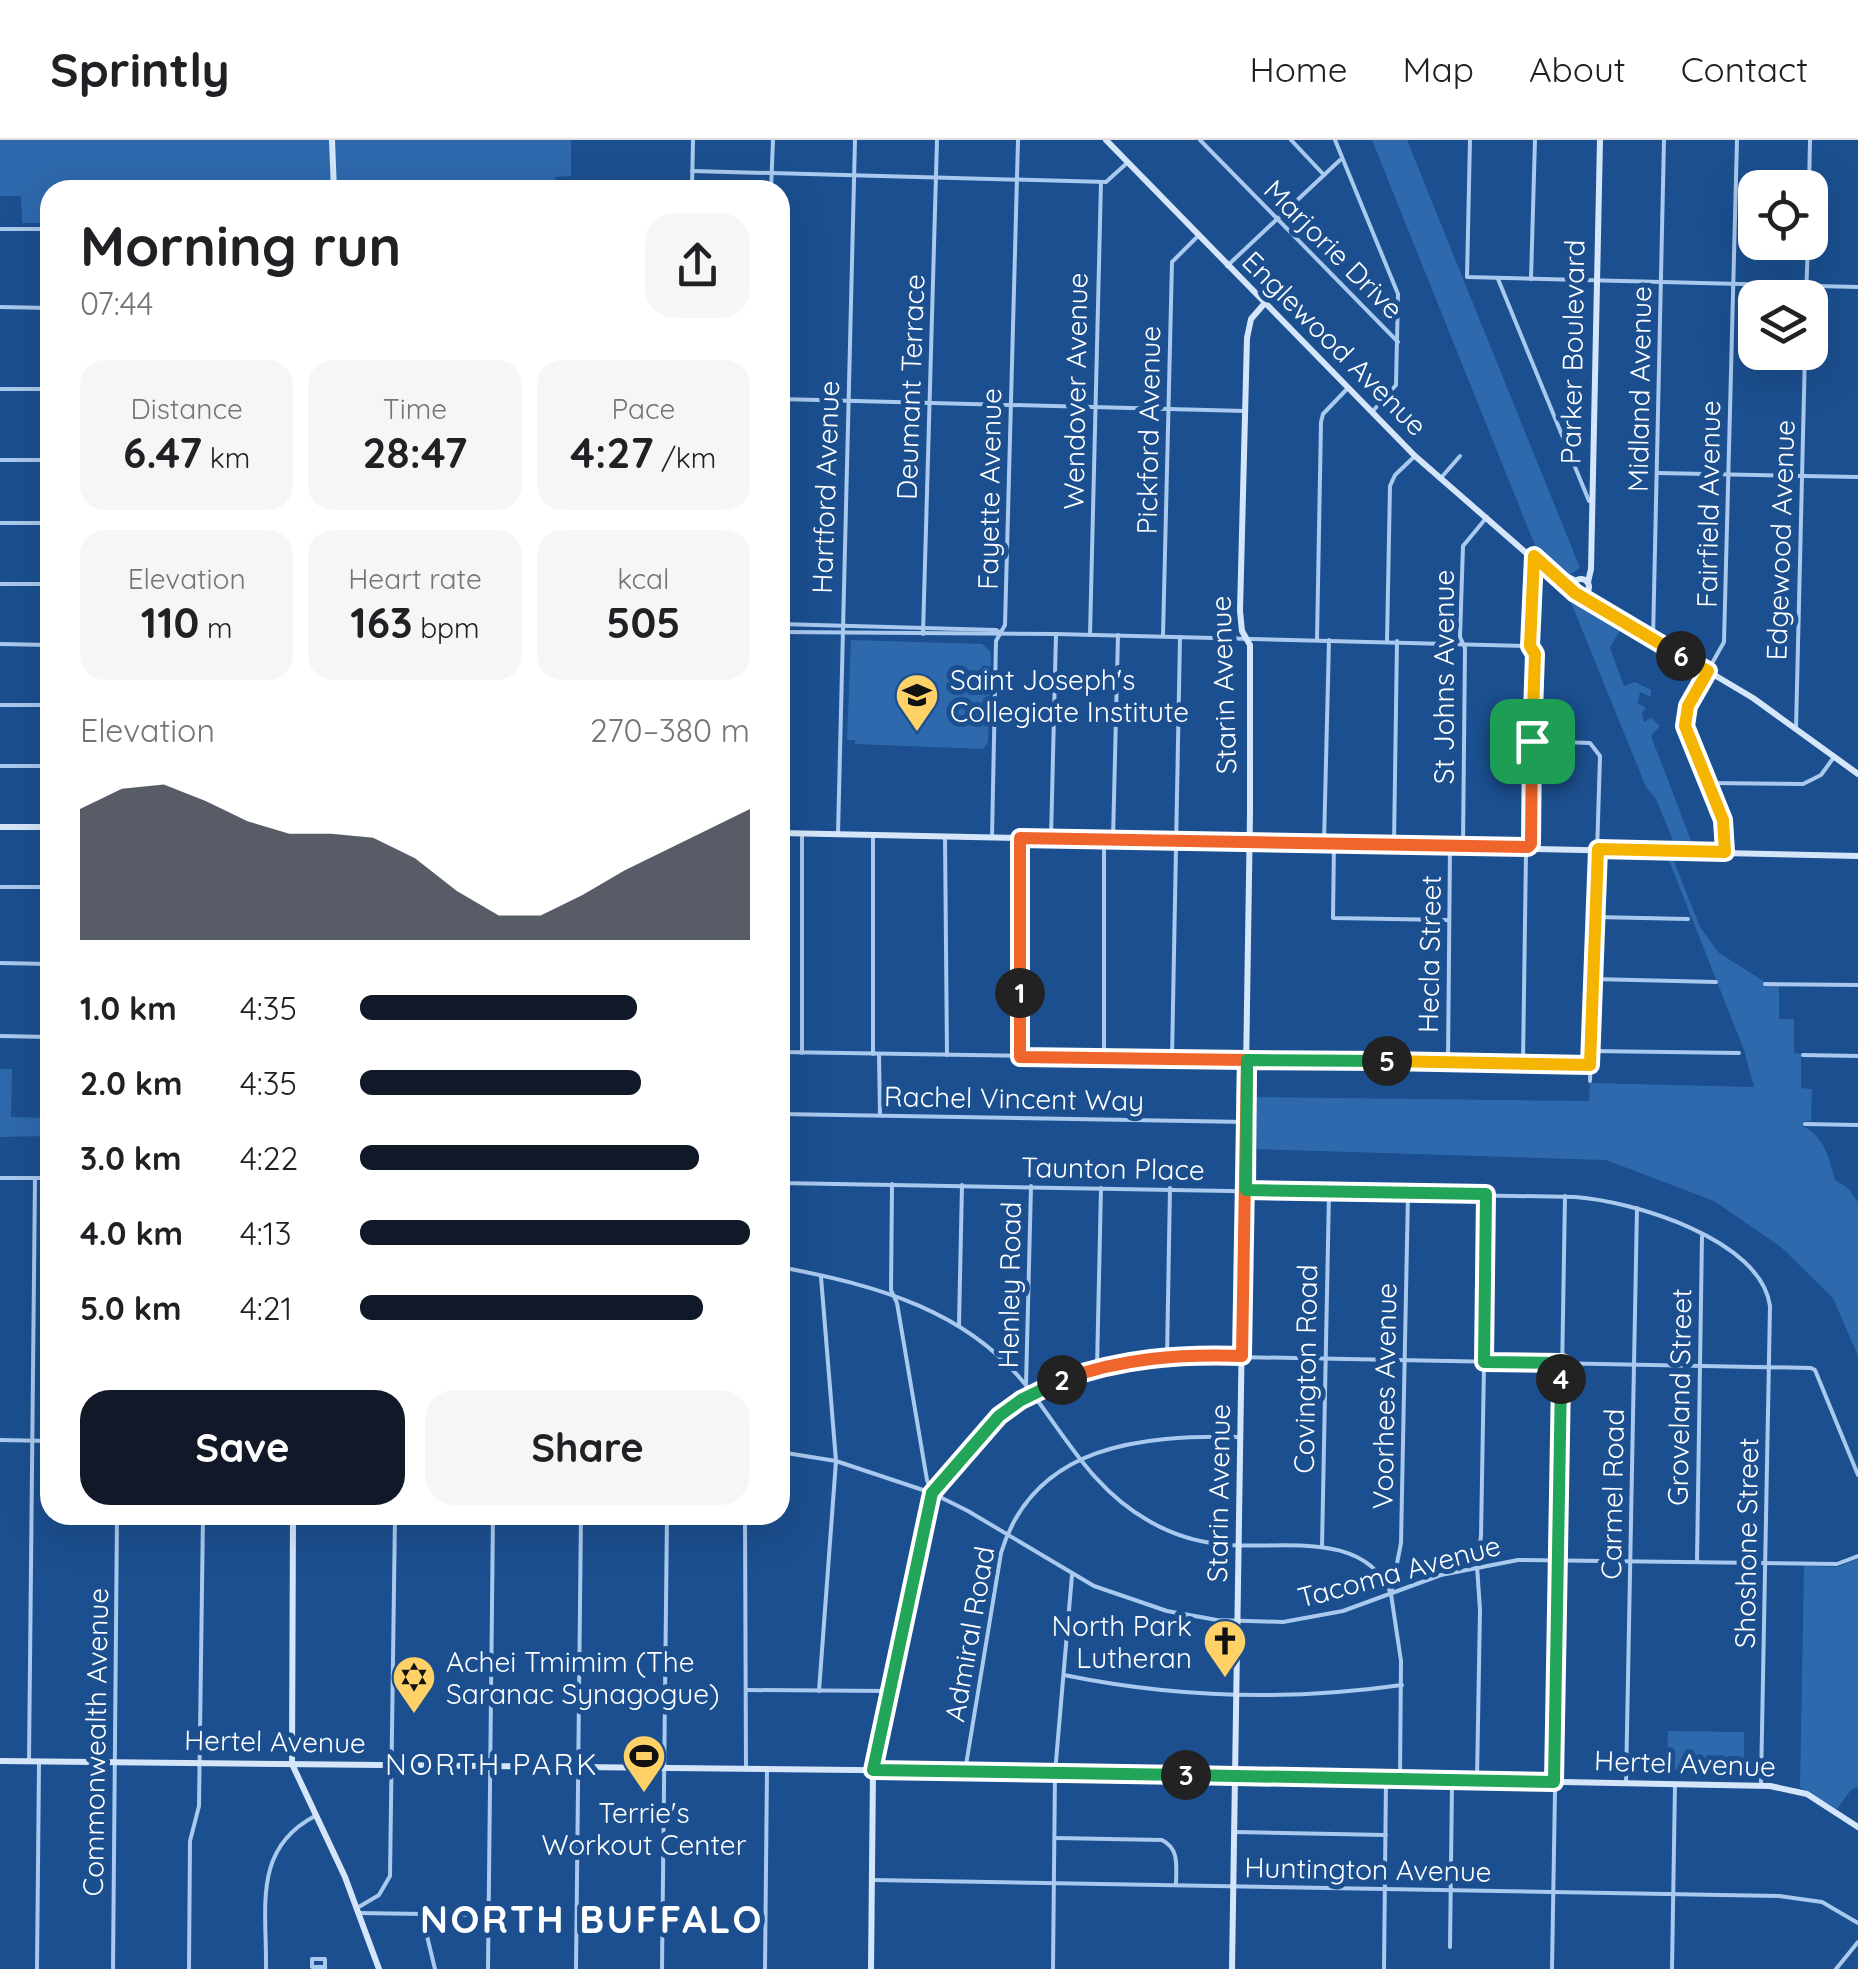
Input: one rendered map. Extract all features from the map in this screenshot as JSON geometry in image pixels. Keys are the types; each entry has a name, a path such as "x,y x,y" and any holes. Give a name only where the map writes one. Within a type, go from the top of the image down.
{"street":[{"path":"332,140 334,180"},
{"path":"692,180 693,140"},
{"path":"772,180 773,140"},
{"name":"Hartford Avenue","path":"838,834 854,140"},
{"name":"Deumant Terrace","path":"922,634 936,140"},
{"name":"Fayette Avenue","path":"992,837 996,641 1005,625 1018,140"},
{"name":"Englewood Avenue","path":"1106,140 1415,456 1550,573 1589,585 1598,604"},
{"name":"Marjorie Drive","path":"1200,140 1398,342"},
{"path":"1291,140 1324,175"},
{"path":"1335,140 1398,294 1395,388 1372,412"},
{"path":"1470,140 1467,277 1738,284"},
{"path":"1531,279 1535,140"},
{"name":"Parker Boulevard","path":"1589,585 1600,140"},
{"name":"Midland Avenue","path":"1653,639 1664,140"},
{"name":"Fairfield Avenue","path":"1725,852 1724,825 1685,720 1688,706 1724,642 1737,140"},
{"path":"1809,170 1810,140"},
{"path":"1228,266 1342,158"},
{"path":"692,171 1106,182 1127,162"},
{"name":"Wendover Avenue","path":"1090,635 1101,182"},
{"path":"0,229 40,229"},
{"name":"Pickford Avenue","path":"1163,636 1172,262 1198,236"},
{"path":"1498,278 1591,506"},
{"path":"1828,286 1858,287"},
{"name":"Starin Avenue","path":"1232,1969 1250,842 1250,645 1242,632 1240,611 1248,328 1264,304"},
{"path":"0,307 40,308"},
{"name":"Edgewood Avenue","path":"1796,729 1805,370"},
{"path":"1317,640 1322,418 1348,388"},
{"path":"0,389 40,390"},
{"path":"790,399 1246,411"},
{"path":"1387,641 1390,486 1415,456"},
{"path":"1440,479 1460,456"},
{"path":"0,460 40,460"},
{"path":"1656,472 1858,477"},
{"name":"St Johns Avenue","path":"1463,846 1466,648 1460,637 1462,546 1487,517"},
{"path":"0,523 40,523"},
{"path":"1523,1064 1531,844 1535,654 1530,646 1534,556"},
{"path":"1576,583 1590,564"},
{"name":"Englewood Avenue","path":"1576,583 1580,595 1753,698 1858,774"},
{"path":"0,584 40,584"},
{"path":"1580,595 1589,585"},
{"path":"790,625 922,634 1530,646"},
{"path":"790,632 923,627 996,630 1001,634"},
{"path":"1051,838 1056,634"},
{"path":"1104,1058 1118,636"},
{"path":"1172,1059 1180,637"},
{"path":"1324,843 1329,640"},
{"path":"1394,844 1397,641"},
{"path":"0,644 40,644"},
{"path":"0,705 40,705"},
{"path":"1532,741 1590,742 1599,751 1590,1081"},
{"path":"1707,783 1803,784 1816,779 1834,758"},
{"path":"0,766 40,766"},
{"path":"0,826 40,827"},
{"path":"790,833 1858,856"},
{"path":"802,834 802,1053"},
{"path":"872,835 880,1116"},
{"path":"946,836 947,1056"},
{"path":"1020,838 1020,1057"},
{"path":"1334,843 1333,918 1449,920"},
{"name":"Hecla Street","path":"1448,1062 1450,846"},
{"path":"0,887 40,887"},
{"path":"1595,917 1688,919"},
{"path":"0,963 40,964"},
{"path":"1593,979 1716,982"},
{"path":"1765,984 1858,985"},
{"path":"0,1036 40,1038"},
{"path":"1591,1051 1739,1053"},
{"path":"790,1052 1590,1065"},
{"path":"1803,1055 1858,1056"},
{"name":"Rachel Vincent Way","path":"790,1114 1246,1122"},
{"path":"1805,1124 1858,1125"},
{"path":"0,1178 40,1178"},
{"path":"29,1762 34,1178"},
{"name":"Taunton Place","path":"790,1182 1565,1196 1637,1207 1669,1217 1702,1234 1752,1269 1770,1300"},
{"path":"892,1184 892,1294 897,1303 932,1493"},
{"path":"959,1325 962,1185"},
{"name":"Henley Road","path":"1026,1385 1031,1186"},
{"path":"1097,1368 1100,1188"},
{"path":"1167,1356 1170,1188"},
{"name":"Covington Road","path":"1322,1546 1329,1192"},
{"name":"Voorhees Avenue","path":"1400,1778 1402,1685 1398,1624 1391,1594 1401,1543 1408,1193"},
{"path":"1477,1780 1477,1566 1481,1536 1486,1194"},
{"path":"1552,1969 1565,1196"},
{"name":"Carmel Road","path":"1626,1783 1637,1207"},
{"name":"Groveland Street","path":"1697,1561 1702,1234"},
{"path":"790,1269 892,1294 959,1325 995,1353 1026,1385 1079,1460 1108,1493 1152,1523 1188,1538 1342,1550 1365,1561 1386,1581 1391,1594"},
{"path":"819,1690 836,1461 821,1275"},
{"name":"Shoshone Street","path":"1761,1786 1770,1300"},
{"path":"871,1969 873,1770 932,1493 999,1416 1033,1394 1097,1368 1167,1356 1811,1368 1858,1475"},
{"name":"Admiral Road","path":"965,1772 997,1574 1007,1535 1022,1506 1038,1488 1079,1460 1152,1439 1241,1438"},
{"path":"0,1440 40,1441"},
{"name":"Tacoma Avenue","path":"790,1454 836,1461 932,1493 1072,1575 1119,1596 1166,1611 1238,1622 1343,1612 1441,1575 1518,1560 1837,1564 1858,1556"},
{"name":"Commonwealth Avenue","path":"113,1969 117,1525"},
{"path":"189,1969 190,1841 199,1811 203,1525"},
{"path":"294,1525 292,1764 358,1910 379,1969"},
{"path":"358,1910 378,1895 390,1876 395,1525"},
{"path":"488,1969 493,1525"},
{"path":"576,1969 582,1525"},
{"path":"662,1969 667,1525"},
{"path":"745,1525 746,1769"},
{"path":"1053,1969 1055,1772 1072,1575"},
{"path":"1063,1674 1152,1690 1237,1695 1318,1694 1402,1685"},
{"path":"746,1690 889,1691"},
{"name":"Hertel Avenue","path":"0,1761 1055,1772 1761,1786 1807,1794 1858,1827"},
{"path":"37,1969 38,1762"},
{"path":"765,1969 767,1769"},
{"path":"1384,1969 1386,1778"},
{"path":"1450,1947 1452,1780"},
{"path":"1672,1969 1675,1784"},
{"path":"266,1969 270,1864 287,1835 316,1816"},
{"path":"1234,1832 1386,1835"},
{"path":"1055,1838 1162,1840 1176,1854 1176,1885"},
{"name":"Huntington Avenue","path":"872,1880 1796,1897 1829,1905 1858,1923"},
{"path":"358,1910 488,1914"},
{"path":"427,1914 427,1936 435,1969"},
{"path":"1836,1969 1858,1942"}],"shaded area":[{"path":"0,140 571,140 571,176 555,180 40,180 40,223 22,223 21,196 0,196"},
{"path":"1372,140 1407,140 1580,568 1569,575 1536,548"},
{"path":"1568,595 1621,629 1610,648 1624,686 1635,682 1651,690 1651,697 1640,692 1638,703 1646,708 1642,713 1644,722 1651,718 1660,726 1651,736 1692,843 1674,843 1656,799 1646,787"},
{"path":"851,640 982,644 991,652 988,742 983,749 855,744 855,740 847,740"},
{"path":"1668,858 1673,859 1700,927 1719,953 1765,982 1765,986 1779,986 1779,1019 1794,1019 1794,1053 1801,1054 1801,1088 1812,1089 1811,1121 1804,1121 1803,1126 1821,1143 1835,1180 1848,1188 1858,1202 1858,1356 1833,1298 1782,1248 1714,1201 1606,1160 1257,1149 1253,1097 1589,1101 1590,1083 1754,1087 1744,1050"},
{"path":"0,1069 12,1069 11,1117 40,1118 40,1136 0,1137"},
{"path":"1858,1559 1858,1787 1837,1809 1800,1787 1804,1566 1838,1567"},
{"path":"1668,1731 1744,1732 1744,1771 1667,1769"}],"place":[{"name":"Saint Joseph's Collegiate Institute","path":"917,733"},
{"name":"North Park Lutheran","path":"1225,1679"},
{"name":"Achei Tmimim (The Saranac Synagogue)","path":"414,1715"},
{"name":"Terrie's Workout Center","path":"644,1794"}],"district":[{"name":"NORTH PARK","path":"492,1764"},
{"name":"NORTH BUFFALO","path":"592,1919"}],"route":[{"path":"1532,741 1528,847 1020,838 1020,1057 1247,1060 1242,1356 1145,1359 1097,1368 1021,1400 969,1447 932,1493 873,1770 1554,1782 1562,1363 1484,1362 1486,1194 1246,1190 1247,1060 1590,1065 1598,849 1725,852 1723,820 1685,726 1688,706 1708,671 1575,593 1534,556 1530,646 1535,654 1532,741"}]}
